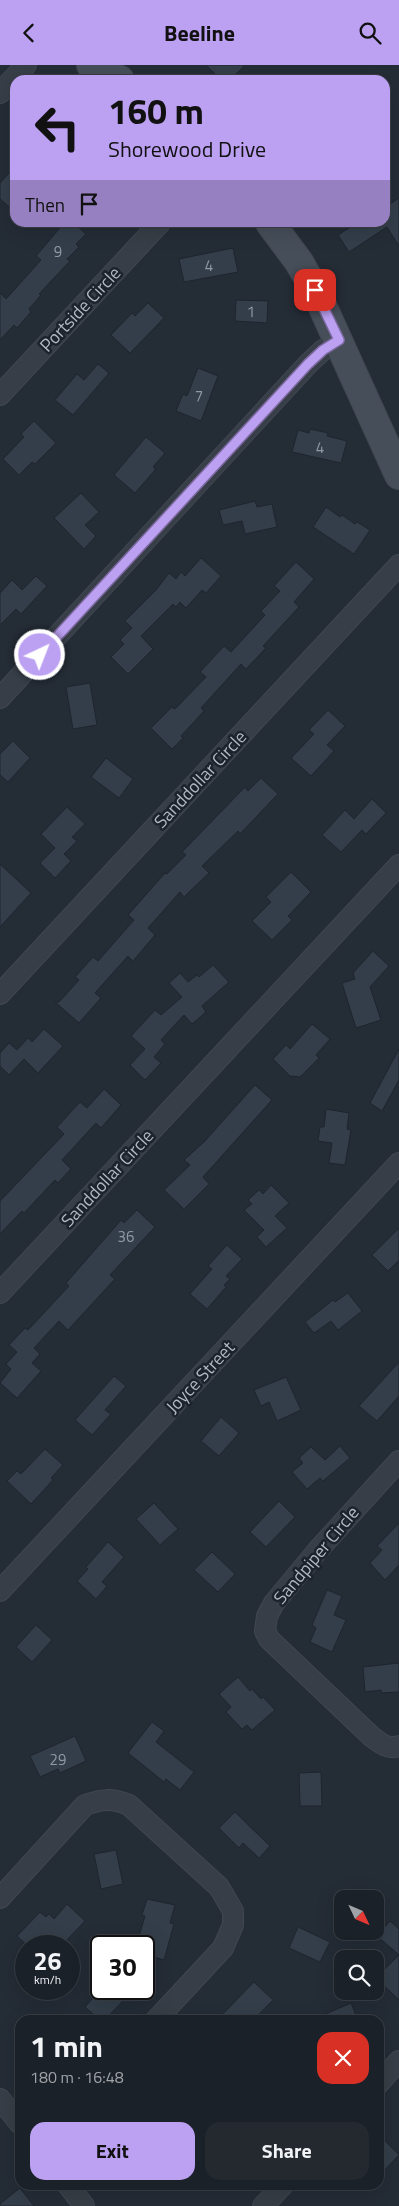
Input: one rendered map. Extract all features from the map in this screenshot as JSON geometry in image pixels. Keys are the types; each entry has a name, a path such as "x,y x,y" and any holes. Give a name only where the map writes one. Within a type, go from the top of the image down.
{"street":[{"path":"17,75 26,65"},
{"path":"91,65 110,75"},
{"path":"0,93 10,82"},
{"name":"Portside Circle","path":"0,395 156,227"},
{"path":"273,227 299,262 339,340 399,475"},
{"path":"0,698 308,364 323,350 339,340"},
{"name":"Sanddollar Circle","path":"0,994 399,565"},
{"name":"Sanddollar Circle","path":"0,1293 399,865"},
{"name":"Joyce Street","path":"0,1591 399,1163"},
{"name":"Sandpiper Circle","path":"399,1461 318,1550 274,1603 267,1616 265,1631 269,1639 371,1737 383,1746 395,1748 399,1746"},
{"path":"0,1898 85,1805 103,1799 117,1800 129,1805 219,1887 233,1911 233,1925 223,1948 161,2015"},
{"path":"384,2078 399,2061"},
{"path":"0,2099 15,2118"},
{"path":"72,2190 84,2206"},
{"path":"263,2206 278,2190"}],"building":[{"path":"206,65 245,65 235,75 216,75"},
{"path":"10,172 10,208 0,199 0,183"},
{"path":"399,198 399,246 387,227 390,227 390,204"},
{"path":"61,227 78,227 86,234 76,244 79,247 67,259 70,261 39,294 41,295 29,309 31,312 17,328 14,325 0,340 0,293 6,299 41,260 36,256"},
{"path":"351,227 387,227 349,252 338,235"},
{"path":"233,248 238,272 184,282 179,259"},
{"path":"236,300 268,301 267,323 235,321"},
{"path":"148,303 164,318 130,353 111,335 132,313 135,316"},
{"path":"98,364 109,373 73,415 55,400 77,374 84,380"},
{"path":"198,368 218,376 201,421 176,411 183,394 187,396"},
{"path":"34,421 56,443 35,464 32,462 19,475 3,459 24,437 21,434"},
{"path":"310,429 328,433 327,436 347,441 341,463 292,452 298,430 309,433"},
{"path":"146,437 165,453 153,467 156,469 135,493 114,475"},
{"path":"81,493 99,512 85,525 96,536 84,549 54,518"},
{"path":"255,501 257,507 272,504 277,527 245,534 242,521 223,525 219,510"},
{"path":"326,507 340,517 342,515 355,524 357,522 370,530 354,554 313,527"},
{"path":"201,558 221,576 206,593 202,590 186,608 180,602 176,607 173,604 141,636 153,649 128,674 111,657 124,644 120,640 132,628 125,621 156,590 169,573 176,579 181,572 185,576"},
{"path":"296,562 314,579 294,602 299,607 263,646 266,648 246,669 241,664 201,708 204,711 172,749 151,728 172,707 175,709 206,677 200,672 224,646 231,652 265,615 261,611 280,591 274,586"},
{"path":"36,576 47,586 21,614 16,609 0,625 0,593 12,580 22,590"},
{"path":"90,683 97,725 73,729 66,687"},
{"path":"328,710 345,726 327,745 334,751 311,776 291,758 314,734 309,730"},
{"path":"13,741 30,758 8,782 0,775 0,754"},
{"path":"106,758 133,779 119,798 91,777"},
{"path":"261,778 278,794 240,834 238,831 202,866 209,873 184,897 180,892 148,928 155,935 133,961 128,956 95,993 101,998 79,1023 55,1002 59,1002 79,980 75,977 93,957 98,961 134,920 128,915 165,873 167,874 186,855 182,852 245,787 248,791"},
{"path":"372,799 386,813 366,834 362,830 341,852 322,835 345,810 354,819"},
{"path":"67,807 85,824 72,837 77,841 64,854 71,861 55,878 40,863 55,848 41,834"},
{"path":"0,864 31,893 0,927"},
{"path":"291,872 311,892 288,916 292,920 272,940 252,921 271,902 266,897"},
{"path":"373,951 389,966 370,987 381,1020 356,1028 342,983 355,979 353,973"},
{"path":"213,965 229,982 202,1006 206,1012 192,1024 184,1015 161,1040 165,1044 154,1057 161,1063 145,1080 130,1065 145,1049 131,1036 155,1010 161,1015 182,997 169,983 180,973 188,982 197,975 199,977"},
{"path":"312,1024 330,1039 316,1055 319,1058 300,1077 290,1076 273,1059 286,1045 290,1049"},
{"path":"44,1029 63,1046 38,1073 24,1059 9,1075 0,1066 0,1053 9,1043 17,1050 28,1038 32,1042"},
{"path":"399,1049 399,1080 382,1111 370,1103"},
{"path":"255,1085 272,1100 203,1177 209,1184 184,1209 164,1190 190,1165 184,1160 204,1142"},
{"path":"104,1089 121,1105 101,1128 96,1123 62,1160 71,1169 58,1183 55,1180 24,1213 22,1211 0,1234 0,1201 64,1134 57,1127 80,1102 87,1108"},
{"path":"326,1109 349,1113 347,1129 351,1130 345,1165 329,1163 332,1143 318,1141 320,1127 324,1127"},
{"path":"271,1185 289,1203 275,1216 287,1228 266,1247 257,1237 264,1230 244,1210 252,1204 248,1200 259,1190 263,1194"},
{"path":"137,1210 155,1227 110,1275 115,1279 68,1330 59,1321 34,1348 40,1354 32,1363 41,1371 17,1398 0,1383 11,1369 6,1364 17,1352 9,1345 25,1328 28,1330 69,1286 66,1283 121,1220 124,1223"},
{"path":"399,1228 399,1260 388,1271 372,1255"},
{"path":"227,1245 242,1259 226,1276 230,1279 224,1285 226,1287 207,1309 190,1294 212,1269 208,1266"},
{"path":"348,1293 362,1311 338,1330 331,1321 314,1333 305,1322 333,1300 335,1302"},
{"path":"399,1362 399,1396 377,1421 359,1406"},
{"path":"114,1376 126,1386 105,1410 111,1414 92,1435 75,1420"},
{"path":"286,1377 301,1410 277,1421 269,1402 261,1406 254,1390"},
{"path":"221,1417 239,1433 219,1456 201,1441"},
{"path":"340,1446 350,1458 323,1481 320,1478 307,1489 292,1472 303,1463 299,1458 311,1447 325,1460"},
{"path":"45,1449 63,1465 51,1478 53,1480 31,1504 7,1481 17,1471 21,1474"},
{"path":"279,1501 295,1517 266,1547 250,1532"},
{"path":"154,1503 178,1529 160,1545 136,1519"},
{"path":"399,1523 399,1565 385,1580 370,1563 382,1550 377,1546"},
{"path":"108,1542 124,1557 102,1582 107,1586 96,1599 77,1581 88,1569 86,1567"},
{"path":"212,1552 235,1574 218,1592 194,1570"},
{"path":"327,1590 342,1596 334,1615 346,1620 332,1652 310,1642 316,1628 312,1625"},
{"path":"36,1625 52,1640 32,1662 16,1647"},
{"path":"399,1663 399,1692 382,1693 381,1690 365,1692 363,1667"},
{"path":"238,1677 250,1691 252,1689 261,1699 263,1697 275,1710 252,1730 247,1725 242,1729 226,1712 231,1707 219,1694"},
{"path":"152,1722 164,1731 156,1742 194,1772 180,1790 166,1779 164,1782 128,1753"},
{"path":"75,1736 86,1761 60,1773 58,1769 40,1777 30,1756"},
{"path":"321,1772 322,1806 300,1806 299,1773"},
{"path":"235,1812 270,1846 259,1858 243,1843 239,1848 219,1828"},
{"path":"116,1850 123,1884 101,1889 94,1854"},
{"path":"147,1899 175,1905 170,1923 174,1924 164,1960 155,1957 155,1935 139,1935 145,1916 142,1915"},
{"path":"67,1904 85,1921 72,1935 18,1935 40,1912 46,1917 49,1914 54,1919"},
{"path":"390,1921 399,1929 399,1955 382,1940 384,1940 384,1928"},
{"path":"298,1927 330,1942 320,1962 289,1948"},
{"path":"399,1955 399,2000 384,1986 384,1970"},
{"path":"254,1982 273,2000 258,2015 222,2015"},
{"path":"91,2000 124,2000 110,2015 94,2015 85,2007"},
{"path":"351,2003 356,2015 323,2015"},
{"path":"384,2140 399,2155 384,2171"},
{"path":"18,2190 22,2190 34,2206 0,2206"}],"route":[{"path":"40,655 308,364 323,350 339,340 315,290"}]}
